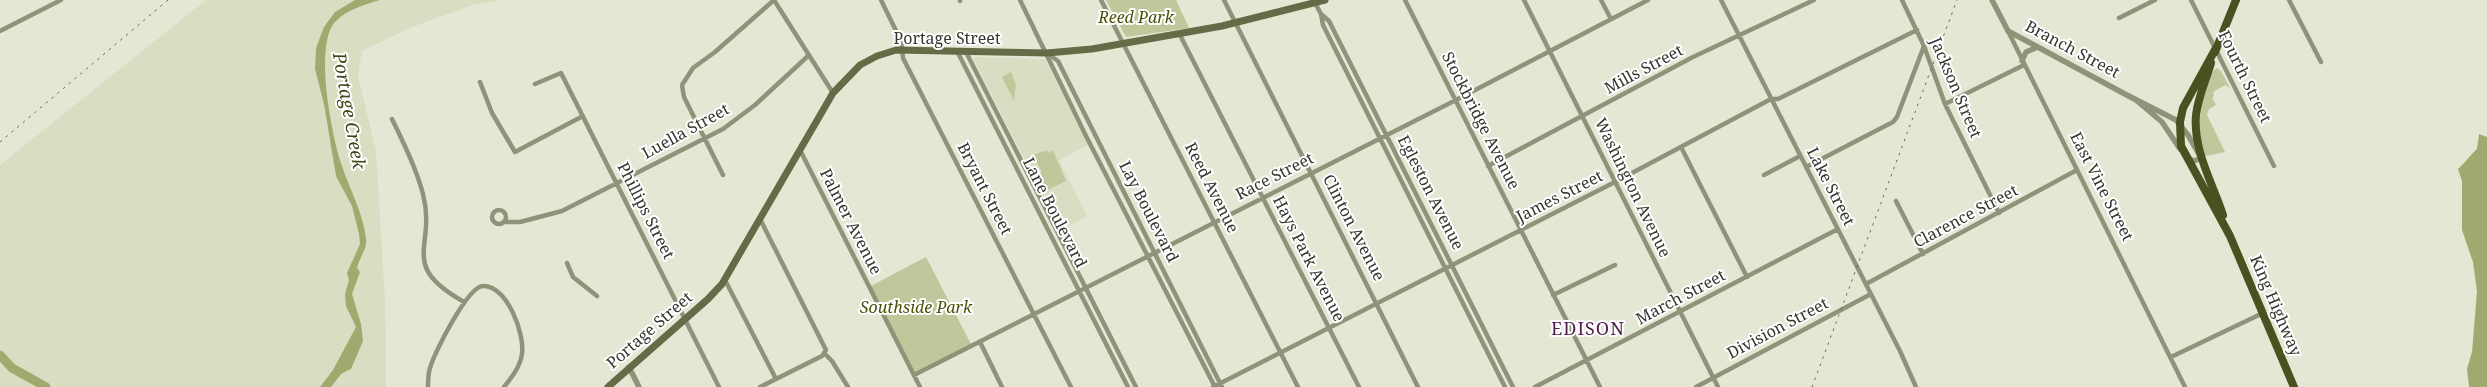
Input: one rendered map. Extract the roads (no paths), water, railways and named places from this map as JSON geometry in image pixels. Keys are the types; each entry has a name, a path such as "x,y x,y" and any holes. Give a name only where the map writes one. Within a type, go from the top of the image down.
{"main road":[{"name":"Portage Street","path":"608,387 708,299 724,280 799,148 833,93 853,71 864,63 877,56 902,49 1047,53 1124,44 1236,23 1315,1 1325,0"},
{"name":"King Highway","path":"2236,0 2216,48 2196,114 2197,138 2201,158 2230,236 2294,387"},
{"name":"King Highway","path":"2216,48 2186,100 2180,123 2180,140 2184,156 2230,236"}],"street":[{"path":"0,31 61,0"},
{"path":"723,175 684,97 682,85 693,68 715,52 774,0 833,93"},
{"name":"Bryant Street","path":"881,0 901,42 909,69 1071,387"},
{"name":"Lay Boulevard","path":"1020,0 1214,387"},
{"name":"Reed Avenue","path":"1101,0 1298,387"},
{"name":"Clinton Avenue","path":"1224,0 1418,387"},
{"name":"Stockbridge Avenue","path":"1405,0 1600,387"},
{"name":"Washington Avenue","path":"1524,0 1718,387"},
{"path":"1601,0 1611,19"},
{"name":"Race Street","path":"914,375 1550,52 1648,0"},
{"name":"Lake Street","path":"1721,0 1866,284 1916,387"},
{"name":"Mills Street","path":"1488,166 1694,58 1805,2 1814,0"},
{"name":"Jackson Street","path":"1902,0 1924,46 1945,104 1999,212"},
{"name":"East Vine Street","path":"1992,0 2185,387"},
{"path":"2118,18 2155,0"},
{"name":"Fourth Street","path":"2192,0 2274,166"},
{"path":"2289,0 2321,62"},
{"name":"Egleston Avenue","path":"1315,1 1321,14 1323,25 1505,387"},
{"name":"Egleston Avenue","path":"1321,14 1329,21 1354,69 1513,387"},
{"name":"James Street","path":"1214,387 1521,231 1771,99 1778,99 1917,30"},
{"name":"Branch Street","path":"2008,31 2147,108 2162,122 2184,156"},
{"name":"Hays Park Avenue","path":"1180,35 1358,387"},
{"path":"1806,167 1893,122 1897,117 1924,46"},
{"path":"1945,104 2023,63 2026,52 2038,47"},
{"name":"Lane Boulevard","path":"957,51 1128,387"},
{"name":"Lane Boulevard","path":"966,52 1136,387"},
{"name":"Lay Boulevard","path":"1047,53 1058,61 1221,385"},
{"name":"Luella Street","path":"504,222 520,222 562,211 706,138 738,119 808,56"},
{"path":"1347,73 1354,69"},
{"name":"Phillips Street","path":"534,84 561,73 719,387"},
{"path":"480,82 492,113 515,152 583,116"},
{"name":"Branch Street","path":"2123,93 2157,108 2180,123 2201,158"},
{"path":"392,120 408,153 423,194 426,223 423,246 425,266 441,288 464,302"},
{"path":"1082,127 1089,123"},
{"path":"1008,150 1014,147"},
{"path":"1681,147 1747,278"},
{"name":"Palmer Avenue","path":"799,148 920,387"},
{"path":"1764,175 1800,156"},
{"path":"2184,156 2192,161 2201,158"},
{"name":"Clarence Street","path":"1866,284 2077,170"},
{"path":"1116,193 1122,189"},
{"path":"1896,200 1923,254"},
{"path":"1413,205 1420,201"},
{"path":"1043,220 1049,216"},
{"path":"759,219 825,346 826,353 848,387"},
{"name":"March Street","path":"1535,387 1838,229"},
{"path":"566,263 573,277 597,296"},
{"path":"1554,295 1614,265"},
{"path":"724,280 776,379"},
{"path":"428,387 430,366 464,302 479,286 492,287 502,295 514,316 523,341 520,365 504,387"},
{"name":"Division Street","path":"1696,387 1871,294"},
{"path":"2171,357 2263,313"},
{"path":"1182,322 1188,319"},
{"path":"1478,334 1485,331"},
{"path":"980,342 1002,387"},
{"path":"760,387 826,353"},
{"path":"1113,358 1119,354"},
{"path":"629,367 639,387"}],"waterway":[{"path":"0,355 12,368 46,387"}],"railway":[{"path":"0,142 168,0"},
{"path":"1812,387 1957,0"}],"district":[{"name":"EDISON","path":"1588,330"}],"park label":[{"name":"Reed Park","path":"1136,18"},
{"name":"Southside Park","path":"916,308"}],"water label":[{"name":"Portage Creek","path":"348,111"}]}
